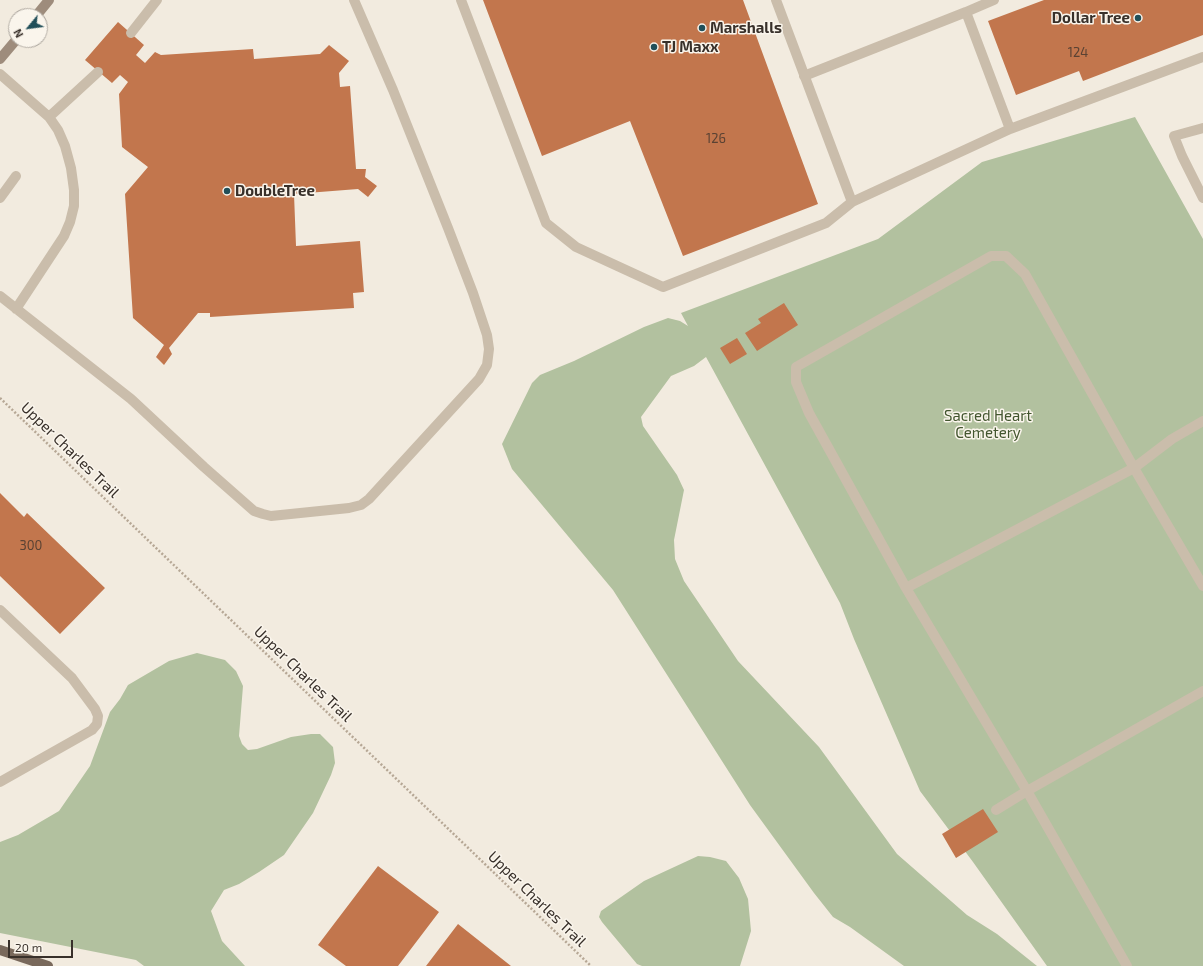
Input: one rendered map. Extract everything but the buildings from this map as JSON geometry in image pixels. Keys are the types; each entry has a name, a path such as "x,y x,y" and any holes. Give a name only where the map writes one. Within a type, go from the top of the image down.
{"main road":[{"path":"42,8 49,0"},
{"path":"0,59 9,48"},
{"path":"0,950 48,966"}],"lane":[{"path":"131,33 157,0"},
{"path":"0,296 131,399 204,468 254,511 272,516 349,508 361,505 369,499 479,379 487,365 489,349 487,335 473,292 393,90 354,0"},
{"path":"461,0 546,224 576,247 663,287 826,223 852,202 1010,129 1203,57"},
{"path":"776,0 852,202"},
{"path":"804,76 994,0"},
{"path":"966,12 1010,129"},
{"path":"49,117 98,72"},
{"path":"0,74 49,117 58,130 65,146 71,168 74,190 74,206 70,222 64,236 16,309"},
{"path":"1203,128 1174,136 1182,156 1203,198"},
{"path":"0,198 16,176"},
{"path":"1127,966 1027,791 906,588 809,413 796,382 796,367 991,256 1006,256 1025,274 1134,468 1203,586"},
{"path":"906,588 1134,468 1172,439 1203,421"},
{"path":"0,610 72,678 95,709 98,716 97,724 92,730 0,782"},
{"path":"996,810 1203,691"}],"path":[{"name":"Upper Charles Trail","path":"0,398 591,966"}],"green space":[{"name":"Sacred Heart Cemetery","path":"1135,117 1203,239 1203,966 1047,966 920,791 854,639 840,603 706,357 694,366 671,376 641,417 643,426 677,475 684,490 674,540 675,559 684,581 738,661 819,747 897,854 967,915 997,934 1037,966 904,966 850,927 833,917 814,893 750,805 613,590 512,469 502,444 532,383 540,375 574,361 644,327 668,318 680,321 688,326 681,313 878,239 982,162"},
{"path":"197,653 225,660 236,671 243,686 239,736 242,744 248,750 257,749 291,737 311,734 320,734 333,747 335,763 331,775 313,813 284,855 239,884 224,890 211,911 222,941 245,966 144,966 136,960 0,933 0,842 18,835 59,811 90,766 110,712 128,685 169,661"},
{"path":"698,856 726,861 739,878 748,899 751,931 740,966 642,966 637,964 602,922 599,917 601,911 644,881"}],"place":[{"name":"Dollar Tree","path":"1138,18"},
{"name":"Marshalls","path":"702,28"},
{"name":"TJ Maxx","path":"654,47"},
{"name":"DoubleTree","path":"227,191"}]}
